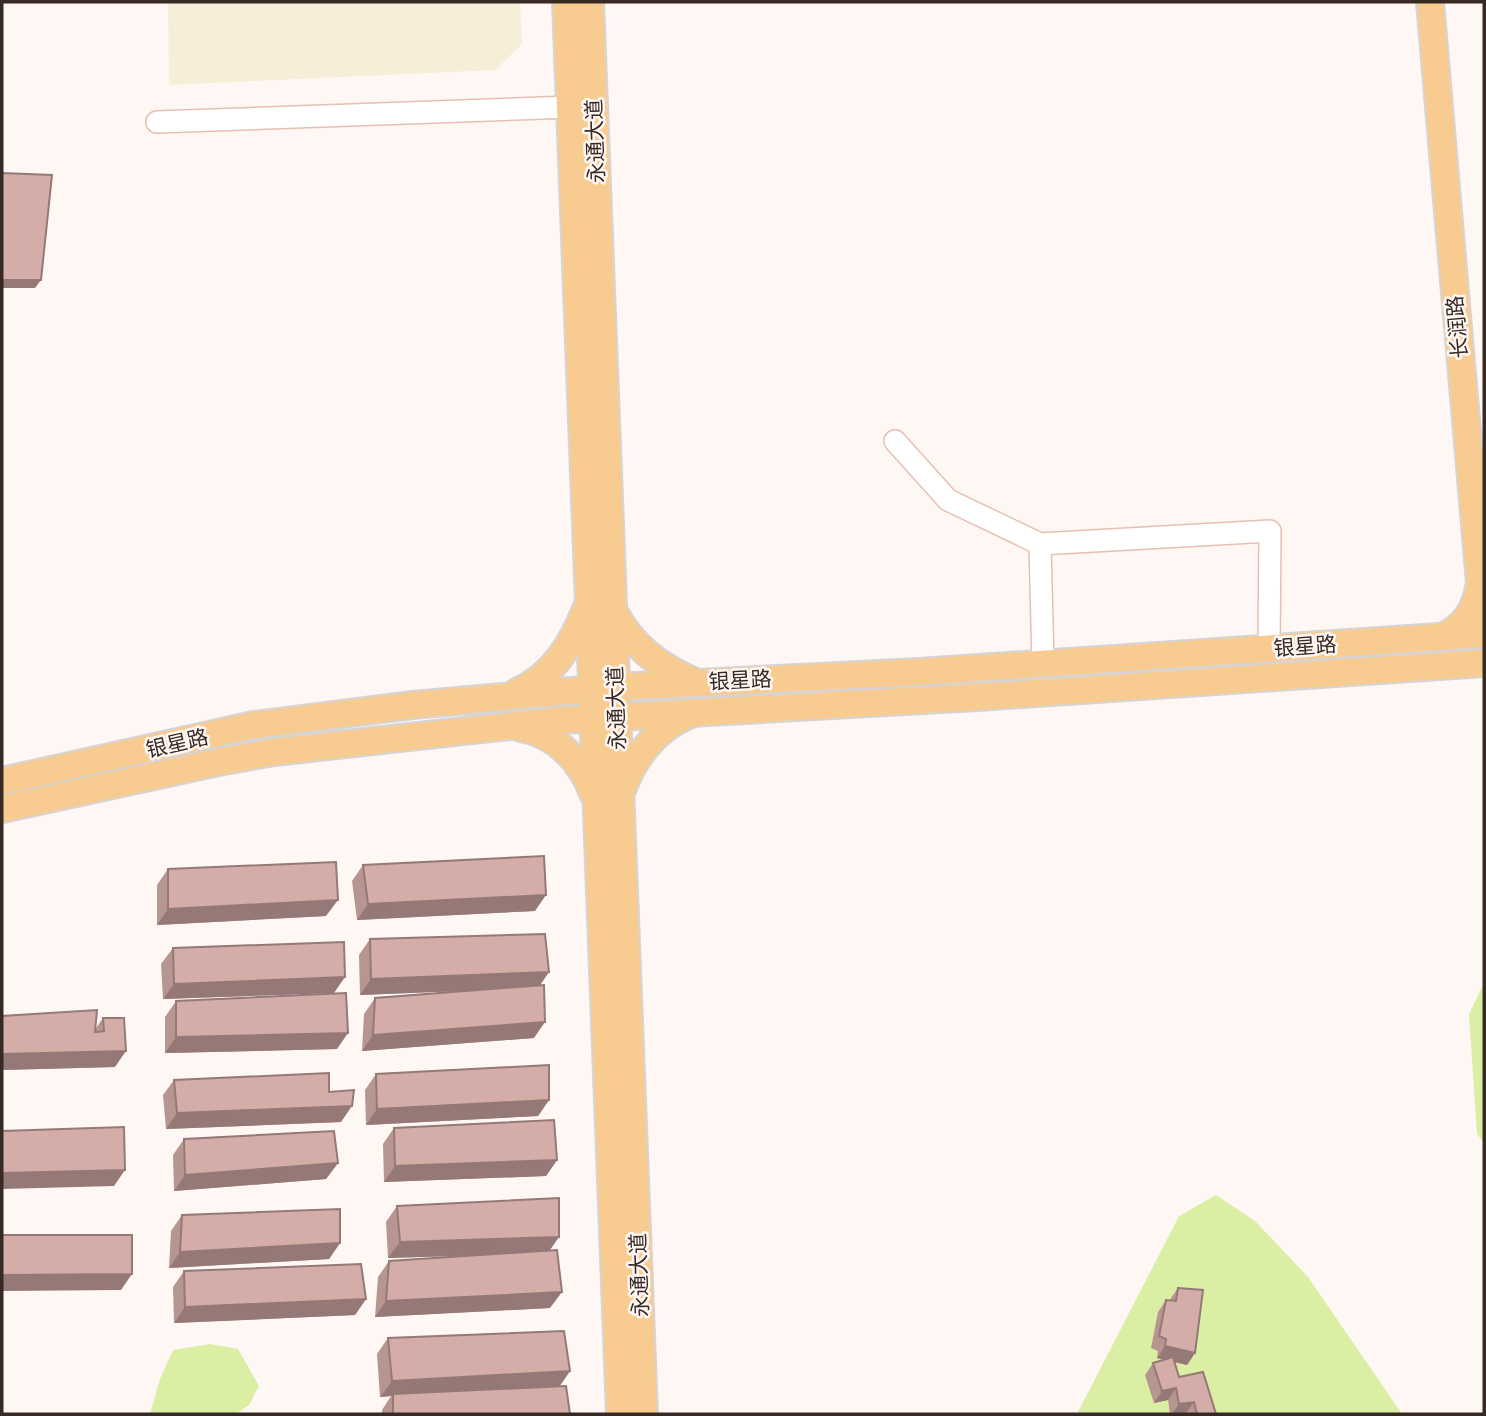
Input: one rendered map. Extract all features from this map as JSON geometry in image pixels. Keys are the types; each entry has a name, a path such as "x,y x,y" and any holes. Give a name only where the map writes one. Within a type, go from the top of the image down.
{"main road":[{"name":"永通大道","path":"566,2 600,605"},
{"name":"永通大道","path":"590,2 604,717 644,1414"},
{"name":"长润路","path":"1430,2 1480,583 1469,616 1460,627 1442,637"},
{"name":"长润路","path":"1443,2 1484,494"},
{"path":"508,696 536,682 559,659 576,632 600,605 645,653 659,664 696,682"},
{"name":"银星路","path":"2,781 254,725 322,715 508,696 1484,634"},
{"name":"银星路","path":"2,809 274,752 505,726 604,717 978,697 1484,663"},
{"path":"505,726 543,735 565,749 584,775 608,799 644,749 667,727 696,712"},
{"name":"永通大道","path":"608,799 620,1414"}],"street":[{"path":"157,122 570,107"},
{"path":"895,441 948,500 1040,544 1270,531 1269,649"},
{"path":"1040,544 1043,664"}],"shaded area":[{"path":"168,2 520,2 522,44 495,70 169,85"}],"green space":[{"path":"1484,983 1484,1143 1477,1134 1469,1014"},
{"path":"1216,1195 1255,1221 1308,1277 1402,1414 1077,1414 1179,1216"},
{"path":"210,1344 238,1349 259,1386 249,1405 236,1414 150,1414 160,1379 173,1350"}],"building":[{"path":"2,173 52,175 41,280 2,280"},
{"path":"544,856 546,895 368,904 363,865"},
{"path":"336,862 338,900 168,909 168,869"},
{"path":"545,934 549,972 371,979 370,939"},
{"path":"344,942 345,977 174,984 173,948"},
{"path":"544,985 545,1022 373,1035 375,998"},
{"path":"346,993 348,1033 176,1037 176,1001"},
{"path":"97,1010 95,1032 104,1031 103,1018 124,1018 126,1051 2,1054 2,1016"},
{"path":"549,1065 549,1100 377,1109 376,1074"},
{"path":"329,1073 329,1092 354,1090 352,1106 177,1113 174,1080"},
{"path":"554,1120 557,1160 395,1166 394,1128"},
{"path":"124,1127 125,1170 2,1173 2,1131"},
{"path":"334,1131 338,1163 185,1175 184,1139"},
{"path":"559,1198 559,1237 400,1242 397,1206"},
{"path":"340,1209 340,1243 180,1252 182,1215"},
{"path":"2,1235 132,1235 132,1274 2,1275"},
{"path":"557,1250 562,1292 386,1301 389,1261"},
{"path":"361,1264 366,1299 185,1307 184,1271"},
{"path":"1178,1288 1203,1290 1195,1353 1165,1346 1166,1339 1159,1336 1166,1300 1176,1301"},
{"path":"564,1331 570,1371 392,1381 388,1338"},
{"path":"1173,1357 1179,1377 1203,1372 1216,1414 1197,1414 1194,1402 1179,1404 1176,1388 1162,1391 1153,1363"},
{"path":"566,1386 570,1414 393,1414 393,1394"}]}
